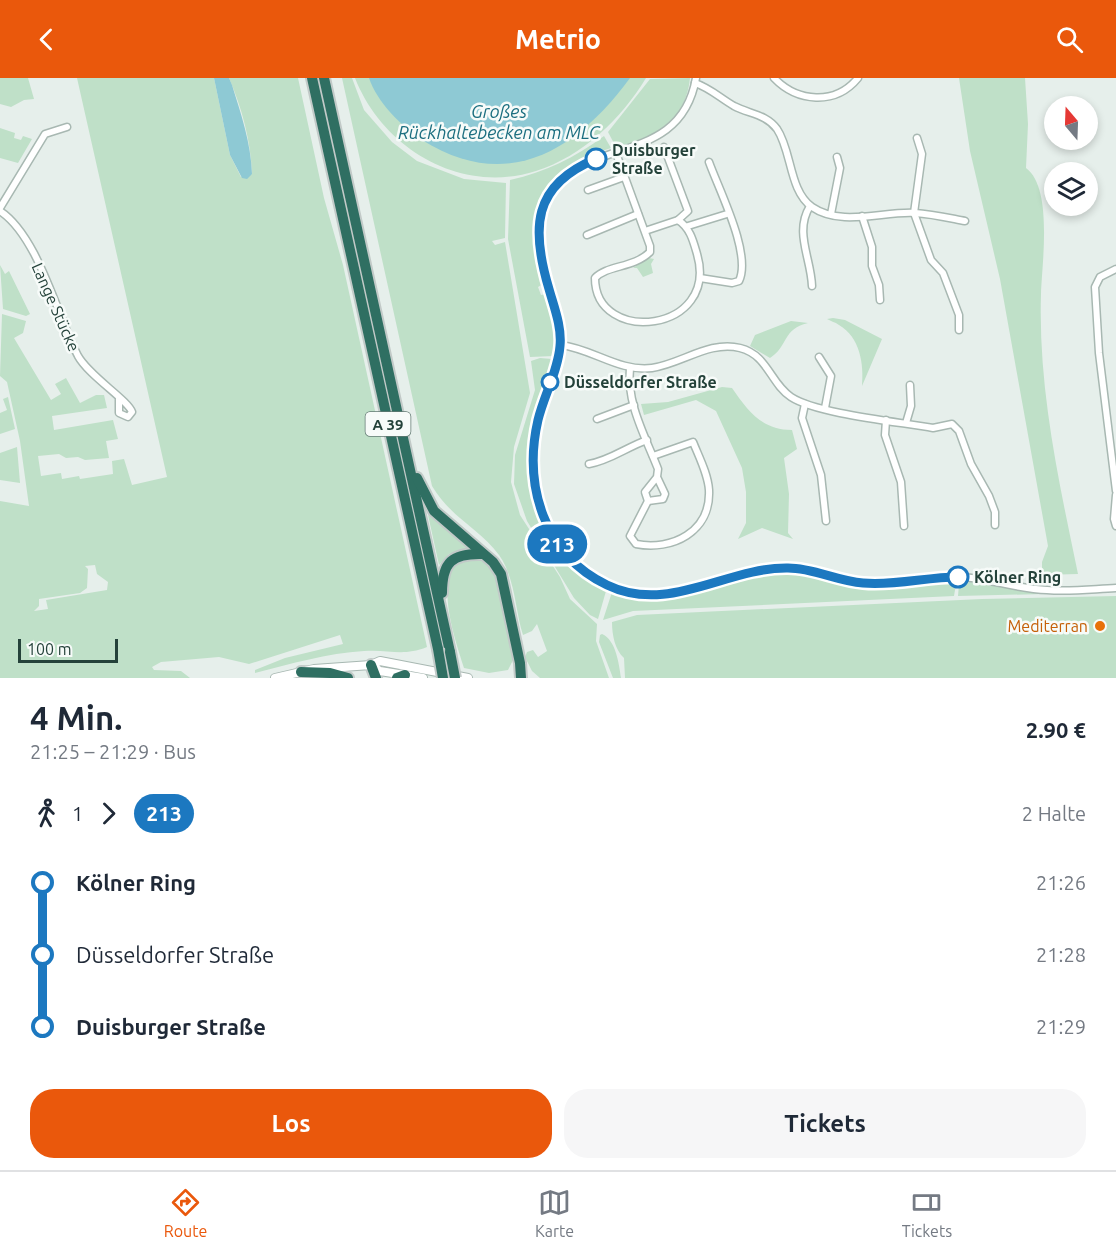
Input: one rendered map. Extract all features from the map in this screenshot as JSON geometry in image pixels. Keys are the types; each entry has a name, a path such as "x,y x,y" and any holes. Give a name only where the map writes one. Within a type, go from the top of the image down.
{"highway":[{"name":"A 39","path":"312,78 443,678"},
{"name":"A 39","path":"324,78 455,678"},
{"path":"407,455 434,511 493,562 501,574 520,663 521,678"},
{"path":"441,611 442,577 446,565 455,557 483,554"},
{"path":"520,663 531,678"},
{"path":"368,678 371,665"},
{"path":"371,665 376,678"},
{"path":"301,672 330,673 348,678"}],"street":[{"path":"774,78 797,95 821,98 846,89 858,78"},
{"path":"965,221 914,213 862,216 831,214 810,206 798,186 777,128 762,116 737,108 695,80 687,106 667,130 639,146 580,165 565,176 553,187 539,217 539,254 555,310 561,345 535,436 533,458 538,504 548,529 559,547 573,563 609,586 648,595 671,594 769,569 789,567 859,583 879,585 961,577 1047,591 1116,588"},
{"path":"0,209 45,134 68,127"},
{"path":"917,138 922,154 914,213 932,260 943,273 959,315 959,330"},
{"path":"645,231 678,220 688,211 664,147"},
{"path":"616,153 645,231 650,252 627,267 599,274 595,278 595,286 609,309 622,319 637,322 664,320 680,312 692,298 700,278 700,264 688,226 678,220"},
{"path":"831,214 840,168 837,157"},
{"path":"700,278 732,283 739,281 742,274 741,252 709,162"},
{"path":"588,190 624,177"},
{"path":"810,206 802,224 805,257 812,286"},
{"name":"Lange Stücke","path":"0,209 26,238 79,358 97,380 119,398"},
{"path":"587,235 638,214"},
{"path":"688,226 728,214"},
{"path":"862,216 872,247 872,266 879,285 880,300"},
{"path":"1116,269 1100,277 1095,287 1099,352 1116,493 1116,526"},
{"path":"561,345 582,349 630,368 662,366 713,348 739,348 760,358 784,392 805,404 933,428 952,424 959,431 970,464 987,489 995,512 995,525"},
{"path":"819,357 831,376 831,387 825,408"},
{"path":"630,368 629,382 634,405 658,469 657,477 665,494 658,501 648,501"},
{"path":"906,423 911,406 910,385"},
{"path":"805,404 802,418 820,475 826,521"},
{"path":"597,419 634,405"},
{"path":"886,420 885,435 900,482 904,526"},
{"path":"589,464 608,459 618,451 647,440"},
{"path":"653,456 693,442 708,481 709,502 699,525 684,538 672,543 649,547 636,544 630,536 648,501 645,492 647,487 657,477"},
{"path":"276,678 337,666 371,665 380,661 406,664 468,678"},
{"path":"371,665 380,671 423,678"}],"green space":[{"path":"0,78 28,78 34,99 24,100 11,107 0,104"},
{"path":"77,78 214,78 230,155 241,177 252,174 250,150 242,113 229,78 298,78 324,198 343,265 427,647 410,652 373,651 336,654 255,673 255,670 285,658 343,644 340,635 249,664 219,657 161,662 152,667 154,670 181,671 190,678 0,678 0,501 29,506 20,441 7,382 0,376 2,314 26,321 23,333 14,338 51,400 61,394 55,384 66,378 80,403 96,395 104,395 107,408 52,416 54,430 113,420 118,439 106,441 109,458 85,460 78,457 66,458 59,454 38,456 41,476 61,473 62,479 79,476 80,479 113,474 112,461 124,459 132,485 167,477","holes":["95,565 97,574 108,582 107,590 46,600 48,609 34,611 39,606 39,599 80,593 87,588 88,569 85,566"]},
{"path":"342,78 352,78 364,110 392,142 417,161 464,179 506,183 505,238 492,241 495,245 505,242 530,393 514,447 511,482 520,515 560,577 570,599 597,624 596,641 609,678 540,678 532,671 525,657 527,652 533,650 538,657 547,651 537,624 532,631 523,635 512,583 499,555 448,507 432,486"},
{"name":"Großes Rückhaltebecken am MLC","path":"355,78 646,78 613,121 570,156 536,171 508,177 480,177 453,171 428,160 405,145 385,126 368,103"},
{"path":"690,78 682,105 666,125 617,149 608,132 650,79"},
{"path":"959,78 1025,78 1028,124 1026,168 1034,178 1040,192 1043,208 1041,330 1046,400 1057,470 1078,574 1042,575 1042,562 1048,546 1000,279 970,151"},
{"path":"0,128 15,133 14,138 21,140 23,136 32,139 18,163 0,158"},
{"path":"604,136 611,148 593,154 557,179 546,192 538,208 535,243 537,263 543,284 538,287 541,295 546,294 551,309 555,348 554,356 530,357 508,239 510,180 536,173 559,163"},
{"path":"649,258 654,259 651,264 653,273 643,277 637,268 633,268"},
{"path":"0,265 5,274 9,271 30,314 26,316 3,309"},
{"path":"827,319 845,320 882,339 862,386 861,360 856,344 846,330"},
{"path":"791,321 808,323 794,329 776,354 770,358 750,346 755,335"},
{"path":"540,358 552,359 530,453 530,480 534,505 544,528 559,550 580,571 606,591 598,619 590,615 574,598 527,521 514,484 515,455 535,390 531,361"},
{"path":"722,387 732,388 750,411 764,423 772,427 792,430 797,449 784,458 789,494 788,533 793,539 762,528 738,539 746,523 746,492 742,468 716,411 696,400 644,415 641,404 668,402"},
{"path":"8,397 15,429 0,434 0,413 7,410 3,399"},
{"path":"17,447 20,483 0,480 0,453"},
{"path":"428,515 466,545 466,549 449,554 439,565"},
{"path":"460,559 481,560 488,564 495,573 514,658 508,670 489,673 464,668 452,627 447,596 452,569"},
{"path":"780,572 798,572 867,588 952,581 956,584 954,596 633,611 603,620 612,592 636,597 678,596"},
{"path":"970,582 1043,594 958,596 959,584"},
{"path":"1116,596 1116,678 625,678 624,658 616,647 612,627 612,622 637,615 982,599"},
{"path":"602,634 611,641 614,647 621,678 613,678 599,642"}],"water":[{"path":"214,78 229,78 232,85 250,151 252,174 247,179 242,178 230,155"},
{"name":"Großes Rückhaltebecken am MLC","path":"369,78 630,78 587,126 564,143 538,156 512,163 483,163 453,156 422,140 398,121 378,96"}],"bus line":[{"name":"213","path":"596,159 580,165 553,187 544,202 539,217 537,237 561,345 535,436 534,480 538,504 548,529 559,547 573,563 593,578 623,591 648,595 692,590 745,574 789,567 807,569 859,583 879,585 958,577"}],"place":[{"name":"Duisburger Straße","path":"596,159"},
{"name":"Düsseldorfer Straße","path":"550,382"},
{"name":"Kölner Ring","path":"958,577"},
{"name":"Mediterran","path":"1100,626"}]}
